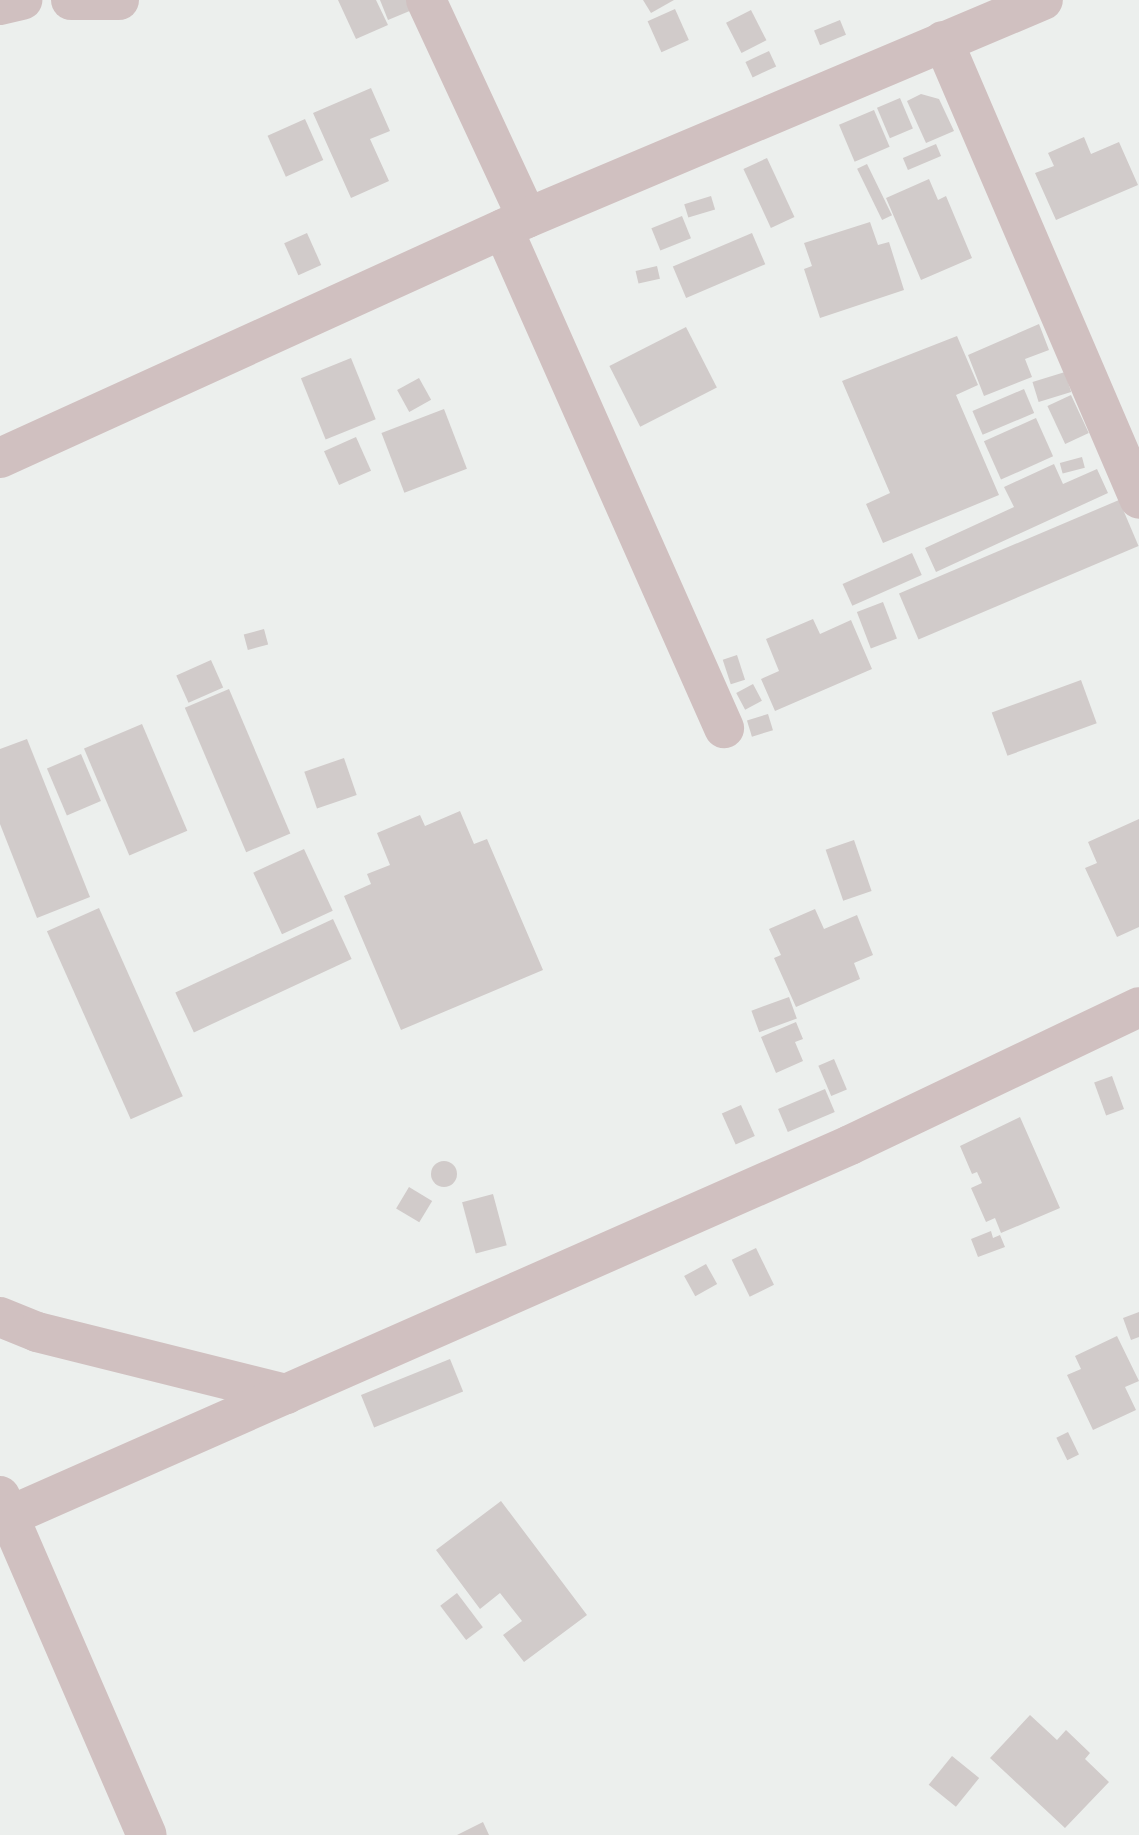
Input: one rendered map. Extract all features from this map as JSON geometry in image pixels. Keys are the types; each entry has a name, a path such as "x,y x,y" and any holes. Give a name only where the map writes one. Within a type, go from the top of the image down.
{"street":[{"path":"0,5 22,0"},
{"path":"71,0 119,0"},
{"path":"426,0 515,224 724,728"},
{"path":"0,458 515,224 1043,0"},
{"path":"943,41 1139,499"},
{"path":"147,1835 4,1507 286,1394 850,1145 1139,1007"},
{"path":"0,1317 37,1332 286,1394"}],"building":[{"path":"338,0 376,0 388,25 356,39"},
{"path":"380,0 408,0 412,10 388,20"},
{"path":"643,0 674,0 651,13"},
{"path":"675,9 689,40 661,52 648,21"},
{"path":"751,10 766,40 741,53 726,23"},
{"path":"840,20 846,35 820,45 814,30"},
{"path":"769,51 776,66 753,77 745,62"},
{"path":"371,88 390,131 370,139 389,181 351,198 313,113"},
{"path":"921,94 939,99 954,131 926,143 907,101"},
{"path":"900,98 913,128 890,138 877,108"},
{"path":"874,110 890,147 855,162 839,125"},
{"path":"305,119 323,160 286,177 268,136"},
{"path":"1084,137 1091,154 1119,142 1138,185 1056,220 1035,173 1054,166 1048,153"},
{"path":"936,144 941,156 908,170 903,158"},
{"path":"767,158 794,217 771,228 743,169"},
{"path":"867,164 892,215 882,220 857,169"},
{"path":"929,179 938,200 946,196 972,258 921,280 886,198"},
{"path":"711,196 715,209 688,218 684,204"},
{"path":"682,216 691,238 660,251 651,228"},
{"path":"870,222 878,245 889,242 904,290 820,318 804,269 812,266 804,243"},
{"path":"307,233 321,265 298,275 284,243"},
{"path":"752,233 765,264 686,298 673,267"},
{"path":"657,266 660,279 638,284 636,271"},
{"path":"1039,324 1049,350 1025,359 1032,377 984,396 968,355"},
{"path":"686,327 717,388 640,427 609,366"},
{"path":"957,336 978,385 956,395 999,495 883,543 866,504 890,493 842,381"},
{"path":"351,358 376,419 326,439 301,378"},
{"path":"1065,372 1071,392 1039,402 1032,382"},
{"path":"419,378 431,400 409,412 397,390"},
{"path":"1024,389 1034,413 983,435 972,411"},
{"path":"1071,395 1089,433 1065,444 1047,406"},
{"path":"444,409 467,469 404,493 381,433"},
{"path":"1036,418 1053,456 1001,480 984,441"},
{"path":"356,437 371,471 339,485 324,451"},
{"path":"1082,457 1085,468 1063,474 1060,463"},
{"path":"1054,464 1063,484 1097,469 1108,493 936,572 925,548 1014,507 1004,487"},
{"path":"1119,500 1139,546 919,639 899,593"},
{"path":"912,553 922,575 852,606 843,584"},
{"path":"883,602 897,638 871,648 857,612"},
{"path":"813,619 820,634 851,620 872,669 775,711 761,679 779,671 766,639"},
{"path":"264,629 268,644 248,650 244,634"},
{"path":"737,655 745,680 731,684 723,660"},
{"path":"211,660 223,687 188,703 176,675"},
{"path":"1081,680 1097,723 1007,756 992,712"},
{"path":"753,684 762,701 745,710 736,693"},
{"path":"229,689 290,834 246,852 185,708"},
{"path":"768,714 773,730 752,737 747,720"},
{"path":"142,724 187,831 129,855 84,749"},
{"path":"27,739 90,897 37,918 0,824 0,749"},
{"path":"81,754 101,801 67,815 47,768"},
{"path":"344,758 357,795 317,809 304,772"},
{"path":"460,811 474,844 487,839 543,970 401,1030 344,896 371,884 367,874 390,865 377,833 420,815 425,826"},
{"path":"1139,819 1139,927 1117,937 1085,868 1097,863 1088,842"},
{"path":"854,840 872,891 843,901 826,850"},
{"path":"304,849 333,911 282,934 253,873"},
{"path":"99,908 183,1096 131,1119 47,931"},
{"path":"815,909 824,929 857,915 873,955 854,963 860,979 796,1007 774,958 781,955 769,929"},
{"path":"333,919 352,959 194,1032 175,993"},
{"path":"789,997 797,1019 759,1032 751,1011"},
{"path":"796,1022 803,1039 795,1042 803,1061 776,1073 761,1037"},
{"path":"834,1059 847,1089 831,1096 818,1066"},
{"path":"1112,1076 1124,1109 1106,1115 1094,1082"},
{"path":"825,1089 835,1112 788,1132 778,1109"},
{"path":"741,1105 755,1136 736,1145 722,1114"},
{"path":"1020,1117 1060,1208 1001,1233 995,1218 986,1222 971,1188 982,1183 977,1172 972,1174 960,1146"},
{"path":"444,1161 453,1165 457,1174 453,1183 444,1187 435,1183 431,1174 435,1165"},
{"path":"409,1187 432,1201 419,1222 396,1208"},
{"path":"493,1194 507,1245 476,1253 462,1202"},
{"path":"991,1231 993,1238 1000,1235 1005,1247 978,1257 971,1239"},
{"path":"756,1248 774,1285 750,1297 732,1260"},
{"path":"706,1264 717,1284 695,1296 684,1276"},
{"path":"1139,1312 1139,1337 1131,1340 1123,1318"},
{"path":"1117,1336 1139,1381 1125,1387 1136,1410 1093,1430 1067,1375 1081,1369 1075,1356"},
{"path":"450,1359 463,1391 374,1427 361,1395"},
{"path":"1068,1432 1079,1454 1067,1460 1056,1438"},
{"path":"501,1501 587,1615 524,1662 503,1635 522,1621 500,1593 480,1609 436,1550"},
{"path":"457,1593 483,1627 466,1640 440,1606"},
{"path":"1030,1715 1057,1740 1066,1730 1090,1753 1085,1759 1109,1782 1065,1828 990,1758"},
{"path":"952,1756 979,1778 956,1807 929,1785"},
{"path":"483,1822 489,1835 457,1835"}]}
